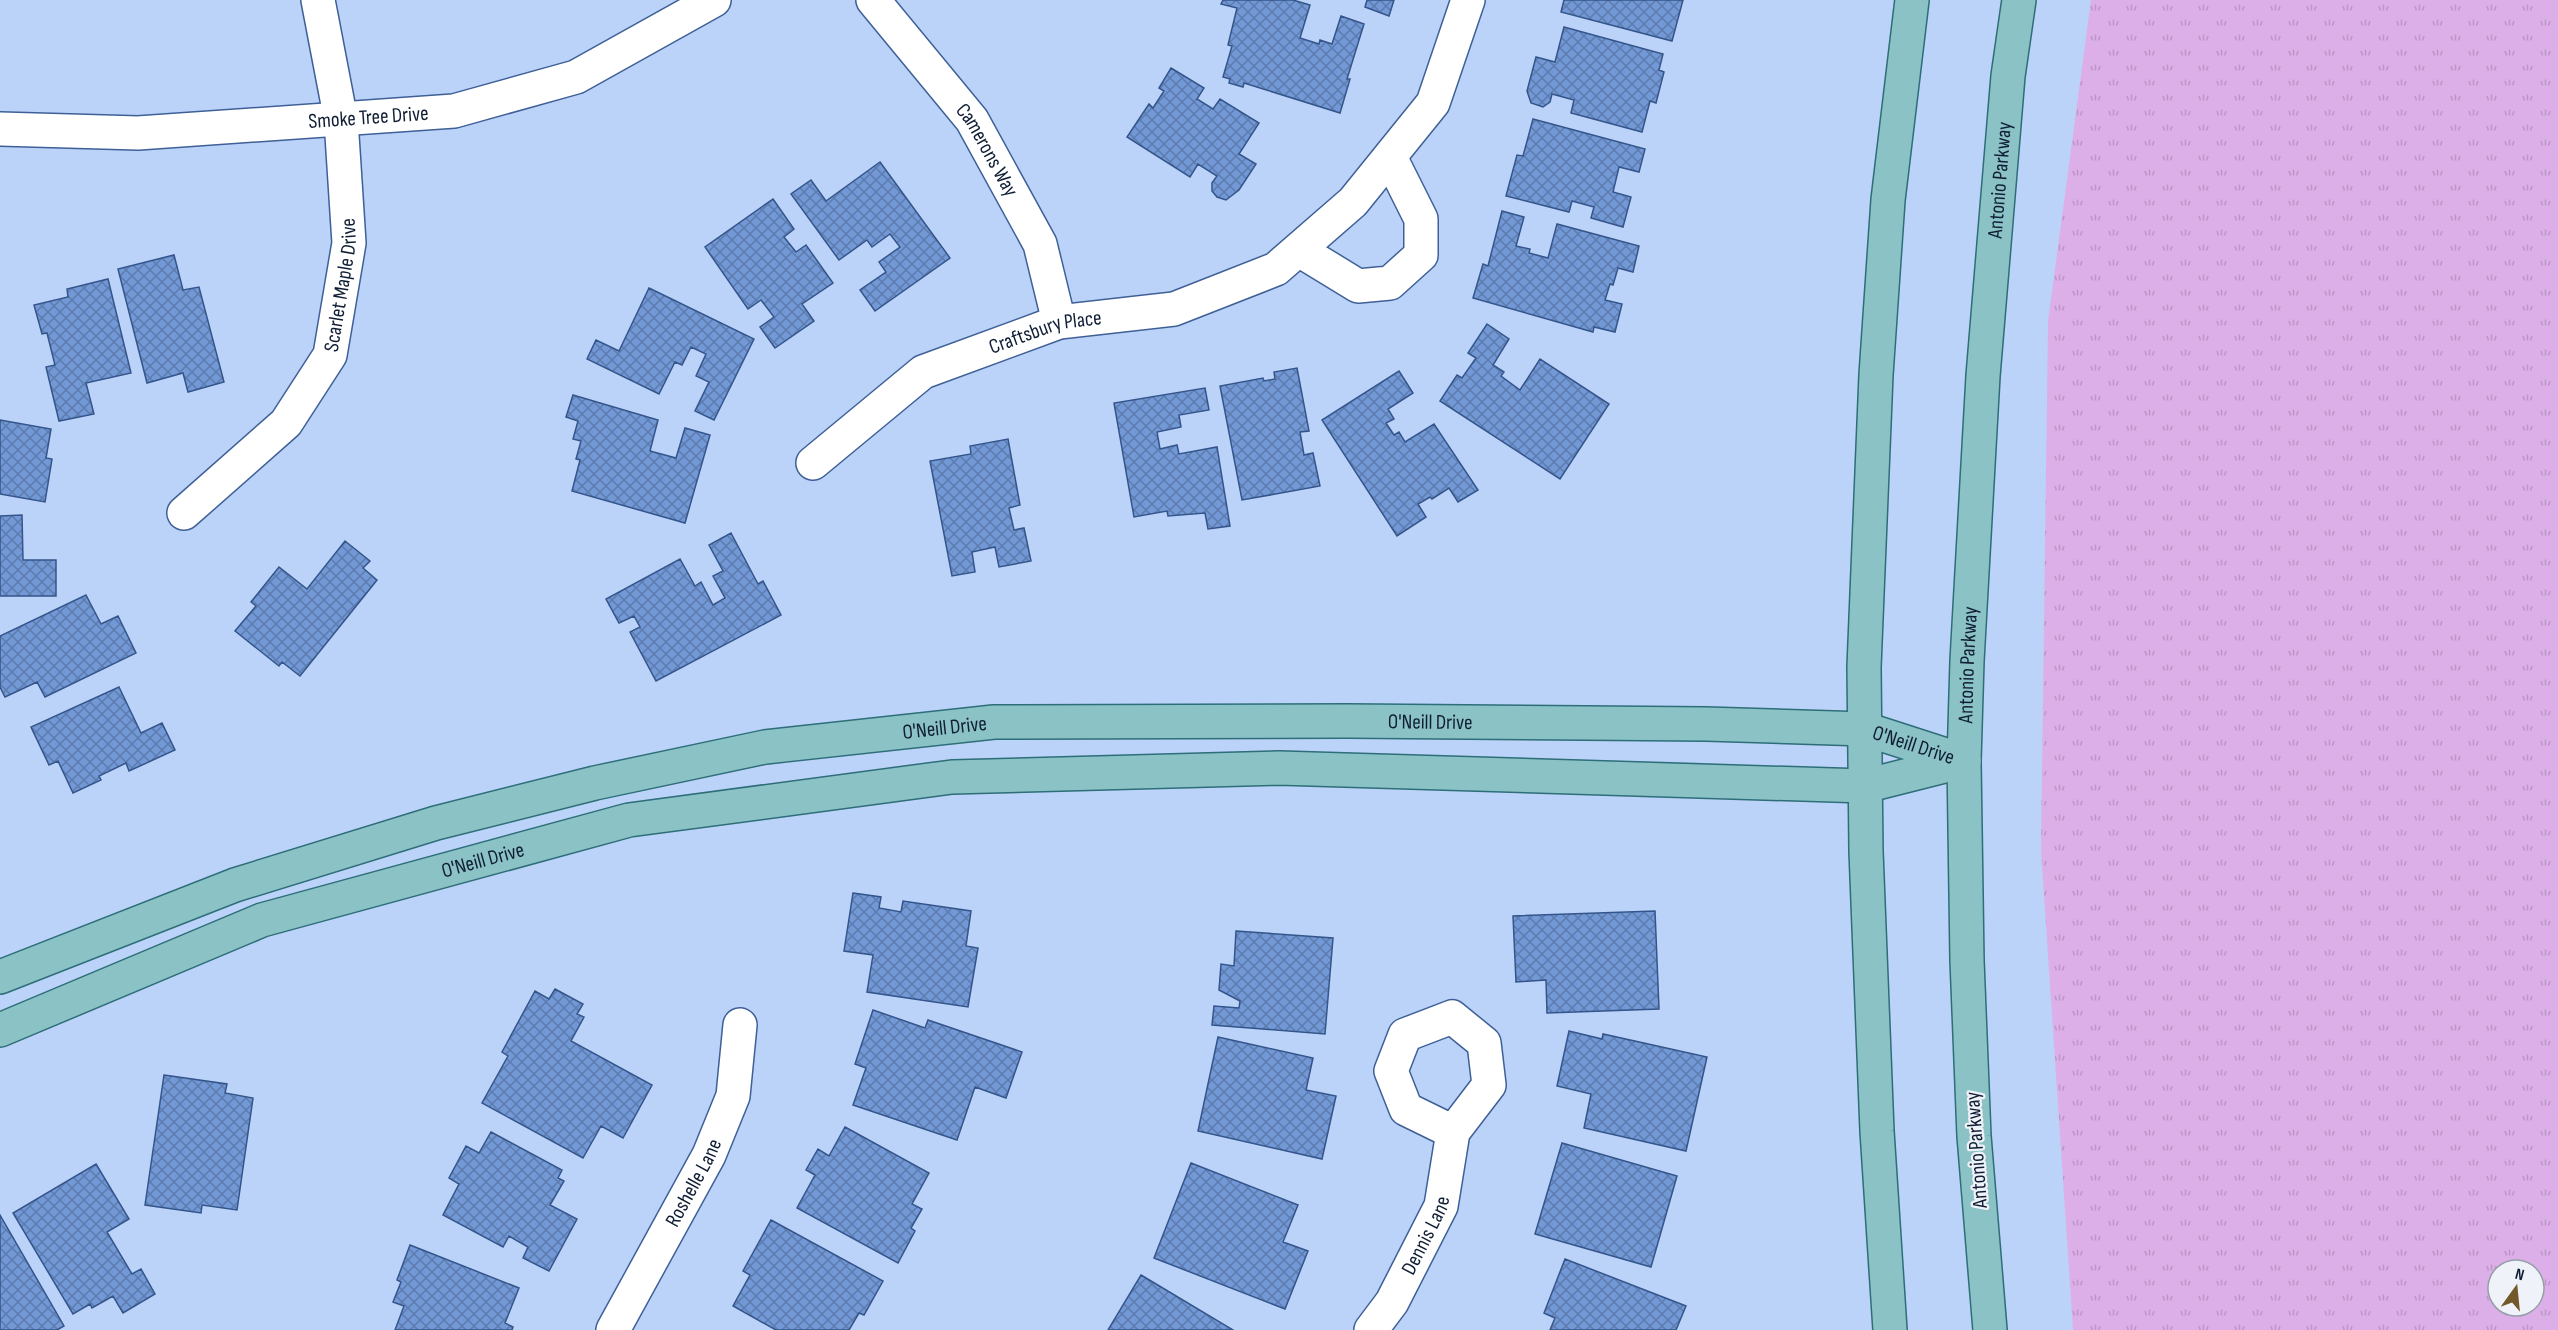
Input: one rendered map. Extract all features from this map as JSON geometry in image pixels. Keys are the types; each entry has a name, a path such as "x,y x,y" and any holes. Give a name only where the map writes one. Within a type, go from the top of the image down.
{"main road":[{"path":"1890,1330 1876,1131 1865,786 1864,655 1875,375 1888,201 1912,0"},
{"name":"Antonio Parkway","path":"1990,1330 1974,1136 1969,1019 1964,761 1967,662 1983,376 2008,76 2019,0"},
{"name":"O'Neill Drive","path":"0,977 235,885 436,823 595,783 765,747 994,722 1348,721 1706,724 1865,729 1964,761"},
{"name":"O'Neill Drive","path":"0,1030 262,920 629,820 952,777 1279,768 1865,786 1964,761"}],"street":[{"name":"Scarlet Maple Drive","path":"184,513 286,423 330,355 349,243 341,120 318,0"},
{"name":"Smoke Tree Drive","path":"0,129 138,133 454,111 576,77 714,0"},
{"name":"Camerons Way","path":"873,0 972,120 1040,244 1059,322"},
{"name":"Craftsbury Place","path":"813,463 923,372 1059,322 1174,309 1276,269 1353,202 1433,103 1468,0"},
{"path":"1299,250 1358,286 1390,283 1421,255 1421,219 1390,157"},
{"name":"Roshelle Lane","path":"614,1330 713,1145 733,1096 740,1024"},
{"name":"Dennis Lane","path":"1371,1330 1392,1302 1441,1206 1453,1132"}],"green space":[{"path":"2091,0 2558,0 2558,1330 2073,1330 2041,850 2048,321"}],"building":[{"path":"1223,0 1293,0 1310,5 1300,38 1319,44 1320,40 1332,44 1341,16 1364,24 1347,79 1350,79 1340,113 1244,83 1243,87 1229,83 1230,79 1223,77 1232,46 1228,45 1237,8 1221,4"},
{"path":"1367,0 1394,0 1389,16 1365,7"},
{"path":"1564,0 1683,0 1672,41 1561,12"},
{"path":"1564,27 1663,54 1659,70 1664,72 1656,103 1650,101 1642,132 1571,113 1574,100 1552,94 1550,102 1543,107 1531,103 1527,91 1536,57 1555,62"},
{"path":"1171,68 1204,88 1197,99 1213,109 1220,99 1259,123 1239,154 1256,164 1239,190 1226,200 1217,197 1212,191 1212,183 1217,176 1198,164 1190,177 1127,137 1149,104 1153,108 1164,91 1159,88"},
{"path":"1533,119 1645,149 1639,172 1619,167 1613,192 1631,197 1623,227 1591,218 1594,207 1572,201 1569,212 1506,196 1517,155 1523,156"},
{"path":"880,162 950,258 875,311 860,290 886,272 879,262 900,247 890,234 872,247 867,240 839,260 791,194 811,180 826,201"},
{"path":"773,199 794,229 784,237 796,252 806,245 833,283 802,304 814,321 775,348 760,327 774,317 761,300 748,309 705,247"},
{"path":"1502,211 1524,217 1516,246 1530,249 1529,253 1548,258 1557,224 1639,246 1633,272 1618,268 1605,300 1622,304 1615,332 1594,327 1593,332 1473,298 1483,264 1488,266"},
{"path":"174,255 183,290 199,287 224,382 188,392 183,373 147,383 118,269"},
{"path":"108,279 131,373 86,383 94,414 59,421 46,367 55,365 47,333 42,334 34,305 68,297 67,289"},
{"path":"649,288 754,339 714,420 695,411 709,382 696,376 706,354 691,347 682,365 675,362 659,394 587,359 596,340 619,351"},
{"path":"1487,324 1509,339 1493,365 1504,372 1501,376 1520,390 1540,359 1609,404 1560,479 1440,401 1457,375 1462,378 1476,358 1468,353"},
{"path":"1297,368 1309,431 1300,432 1304,455 1313,453 1320,486 1242,500 1220,386 1263,378 1264,381 1275,379 1274,372"},
{"path":"1399,371 1413,393 1388,409 1394,419 1386,423 1394,435 1399,432 1405,442 1434,424 1478,490 1458,502 1449,488 1432,499 1430,497 1418,504 1426,517 1397,536 1322,420"},
{"path":"1205,388 1209,410 1179,415 1181,427 1157,432 1160,449 1177,445 1179,454 1217,447 1230,526 1208,529 1205,513 1168,516 1167,511 1134,517 1114,403"},
{"path":"573,395 658,420 650,451 676,458 685,428 710,435 685,523 572,491 580,460 576,459 581,441 573,439 578,421 566,417"},
{"path":"0,420 51,429 46,458 52,459 45,502 0,494"},
{"path":"1008,439 1020,505 1009,508 1014,530 1024,528 1031,561 999,567 995,547 972,552 975,572 952,576 930,461 971,454 970,446"},
{"path":"22,515 23,560 56,560 56,596 0,596 0,516"},
{"path":"731,533 758,584 763,581 781,615 656,681 630,632 640,627 634,616 619,623 606,599 680,559 695,586 701,582 713,605 725,598 713,576 723,571 709,545"},
{"path":"345,541 370,561 363,568 377,580 300,676 282,662 279,666 235,631 256,606 251,602 279,567 307,589"},
{"path":"86,595 101,624 118,616 136,653 45,697 37,682 5,697 0,687 0,636"},
{"path":"119,687 141,733 162,723 175,750 129,771 126,763 99,776 101,780 73,793 58,761 49,765 31,727"},
{"path":"853,893 881,897 879,908 901,912 903,901 971,911 966,946 978,948 968,1007 867,992 873,955 844,951"},
{"path":"1655,911 1659,1009 1547,1013 1546,980 1516,982 1513,916"},
{"path":"1236,931 1333,938 1325,1034 1212,1025 1214,1006 1239,1008 1240,1001 1219,990 1221,964 1234,966"},
{"path":"555,989 583,1004 577,1014 584,1017 571,1041 652,1085 623,1138 601,1126 583,1158 482,1103 508,1056 502,1052 535,991 549,999"},
{"path":"873,1010 925,1028 928,1020 1022,1052 1006,1098 975,1087 957,1140 853,1105 866,1068 855,1064"},
{"path":"1569,1031 1602,1039 1603,1034 1707,1057 1686,1151 1584,1128 1591,1094 1557,1086"},
{"path":"1218,1037 1313,1058 1306,1090 1336,1096 1322,1159 1198,1131"},
{"path":"164,1075 227,1084 225,1093 253,1098 237,1210 202,1205 201,1213 145,1205"},
{"path":"845,1127 929,1173 912,1204 922,1209 911,1228 915,1231 898,1263 797,1208 815,1175 806,1170 818,1149 829,1156"},
{"path":"491,1132 562,1170 558,1178 564,1181 550,1205 577,1219 549,1271 523,1258 528,1247 509,1236 503,1247 443,1215 459,1184 449,1178 466,1146 479,1153"},
{"path":"1562,1143 1677,1176 1651,1267 1535,1234"},
{"path":"1191,1163 1298,1205 1283,1242 1308,1251 1285,1309 1154,1258"},
{"path":"96,1164 129,1219 107,1232 132,1274 141,1269 155,1294 123,1313 113,1296 92,1308 90,1304 73,1314 13,1213"},
{"path":"0,1215 64,1326 57,1330 0,1330"},
{"path":"771,1220 883,1281 864,1315 859,1313 849,1330 776,1330 733,1306 750,1275 743,1271"},
{"path":"410,1245 519,1288 505,1323 513,1327 512,1330 395,1330 404,1306 393,1302 401,1282 397,1280"},
{"path":"1565,1259 1686,1306 1676,1330 1550,1330 1555,1318 1544,1313"},
{"path":"1141,1275 1233,1330 1108,1330"}]}
